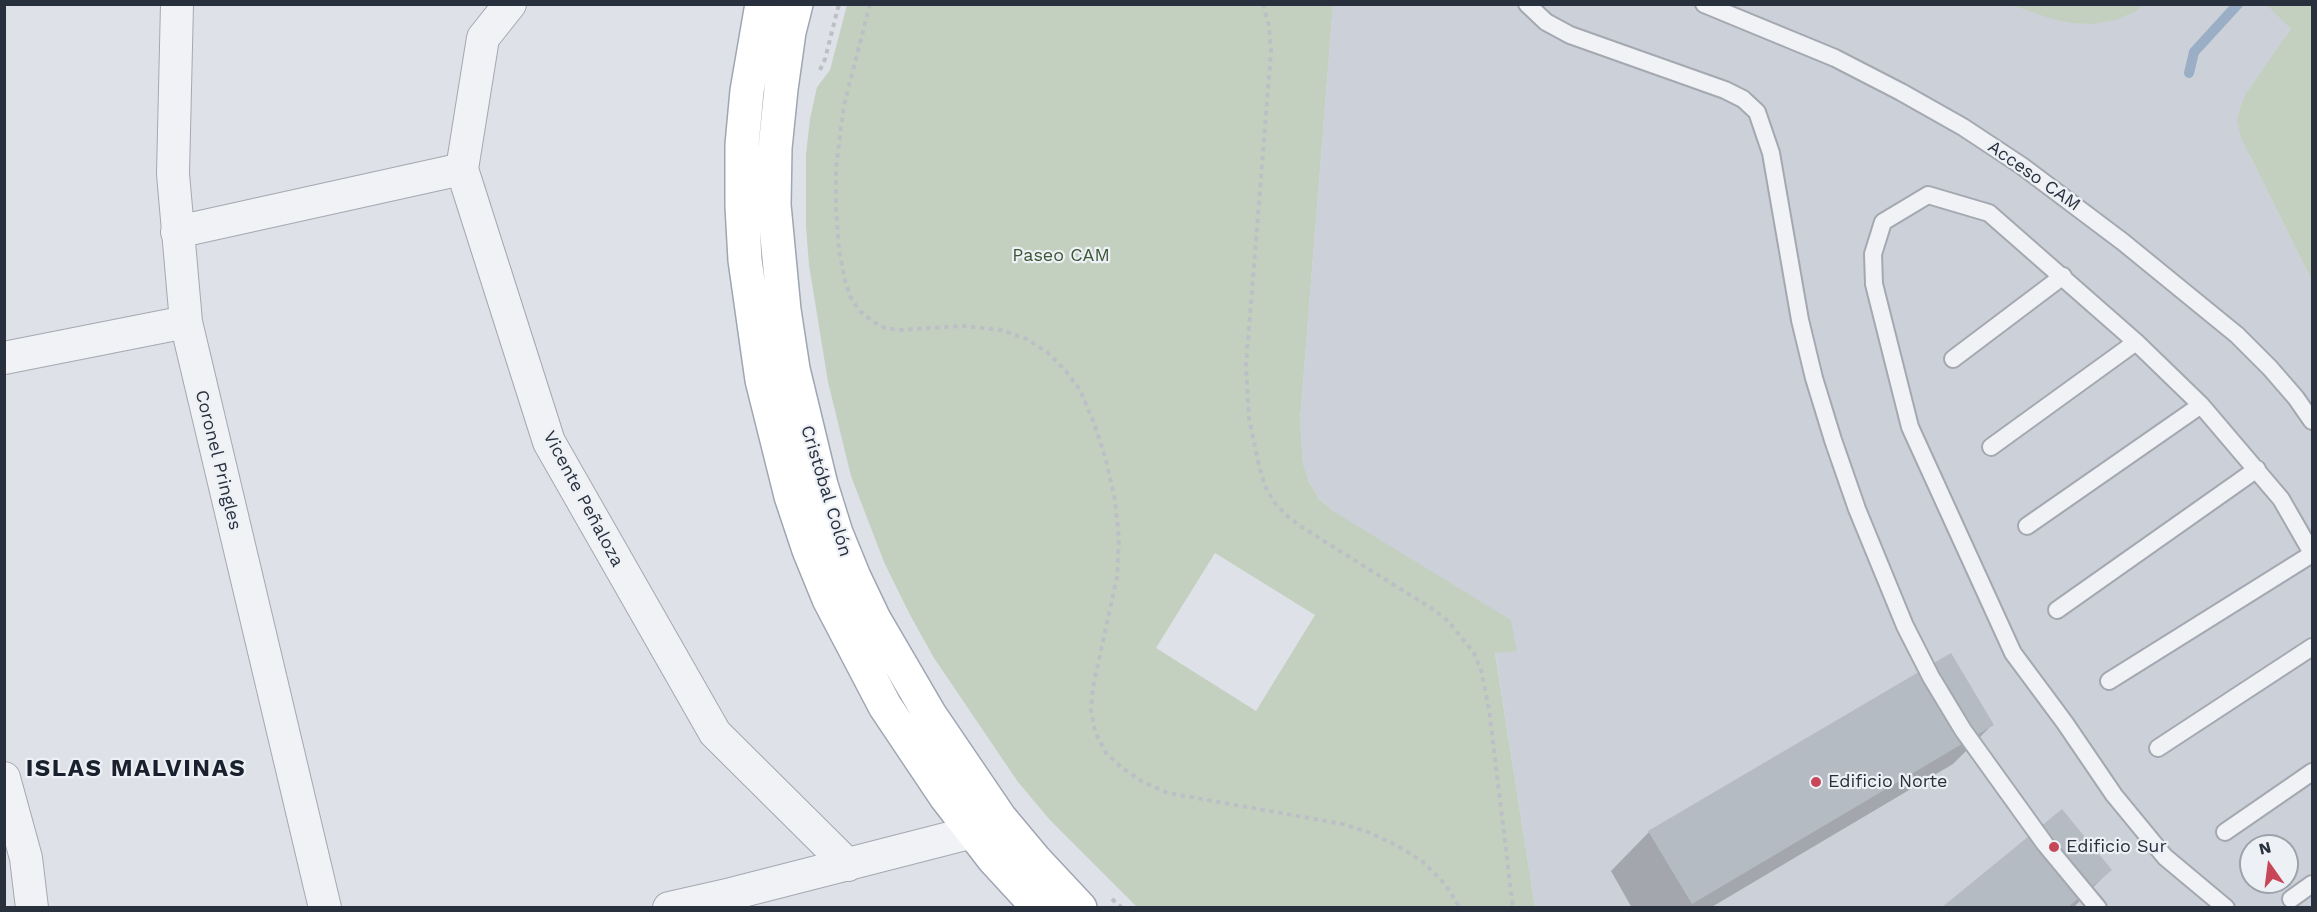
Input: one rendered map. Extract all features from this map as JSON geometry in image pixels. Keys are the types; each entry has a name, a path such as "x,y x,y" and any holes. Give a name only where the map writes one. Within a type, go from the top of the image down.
{"main road":[{"name":"Cristóbal Colón","path":"762,4 747,91 742,145 745,260 762,380 791,496 809,550 844,630 885,706 939,788 993,858 1039,908"},
{"name":"Cristóbal Colón","path":"796,4 789,32 781,89 775,148 774,204 778,258 793,369 805,425 830,514 854,577 874,619 930,715 1000,818 1036,861 1094,901"}],"street":[{"name":"Coronel Pringles","path":"177,4 173,174 186,322 325,908"},
{"name":"Vicente Peñaloza","path":"510,4 483,38 462,169 549,442 715,733 848,865"},
{"path":"177,232 462,169"},
{"path":"4,358 186,322"},
{"path":"4,778 26,858 32,908"},
{"path":"669,908 973,832"}],"lane":[{"path":"1527,4 1546,22 1570,35 1725,90 1743,99 1757,112 1772,153 1800,320 1823,409 1857,509 1905,626 1931,677 1970,740 2045,844 2098,908"},
{"name":"Acceso CAM","path":"1704,4 1834,58 1901,92 1964,127 2022,166 2123,242 2237,335 2270,368 2313,421"},
{"path":"2109,681 2313,553 2280,499 2257,469 2201,405 2136,342 1989,213 1928,195 1883,222 1874,254 1874,284 1910,427 2013,653 2065,723 2114,795 2165,857 2226,908"},
{"path":"1953,359 2063,276"},
{"path":"1991,447 2136,342"},
{"path":"2026,526 2201,405"},
{"path":"2057,610 2257,469"},
{"path":"2158,748 2313,647"},
{"path":"2225,832 2313,772"},
{"path":"2291,899 2313,884"}],"path":[{"path":"816,75 825,59 839,4"},
{"path":"870,4 844,105 836,168 839,250 845,281 851,298 860,311 885,328 899,330 963,326 1001,330 1026,339 1048,353 1080,390 1106,460 1115,500 1119,539 1117,577 1093,687 1091,710 1095,732 1106,753 1143,782 1168,793 1343,824 1368,832 1398,846 1424,862 1445,884 1460,908"},
{"path":"1263,4 1269,26 1271,52 1246,365 1249,417 1259,466 1270,494 1286,515 1431,608 1448,621 1474,653 1481,670 1489,709 1513,908"},
{"path":"1094,901 1122,908"}],"shaded area":[{"path":"2012,4 2070,23 2136,11 2144,5 2267,4 2292,29 2246,93 2249,154 2312,281 2312,907 1535,907 1495,652 1319,499 1309,482 1303,463 1300,421 1333,5"}],"green space":[{"name":"Paseo CAM","path":"847,5 1333,5 1300,421 1303,463 1309,482 1319,499 1333,511 1511,620 1517,651 1495,653 1535,907 1137,907 1050,820 1018,782 934,658 884,562 851,476 828,382 809,265 806,227 806,154 810,119 817,87 830,70","holes":["1215,553 1315,615 1256,711 1156,648"]},
{"path":"2012,5 2144,5 2116,20 2093,24 2070,23"},
{"path":"2267,5 2312,5 2312,281 2241,138 2237,121 2246,93 2291,29"}],"building":[{"name":"Edificio Norte","path":"1951,653 1994,725 1692,904 1648,831"},
{"name":"Edificio Sur","path":"2062,809 2112,870 2067,908 1941,908"}],"waterway":[{"path":"2189,73 2194,52 2238,4"}],"place":[{"name":"Edificio Norte","path":"1816,782"},
{"name":"Edificio Sur","path":"2054,847"}],"district":[{"name":"ISLAS MALVINAS","path":"136,769"}]}
